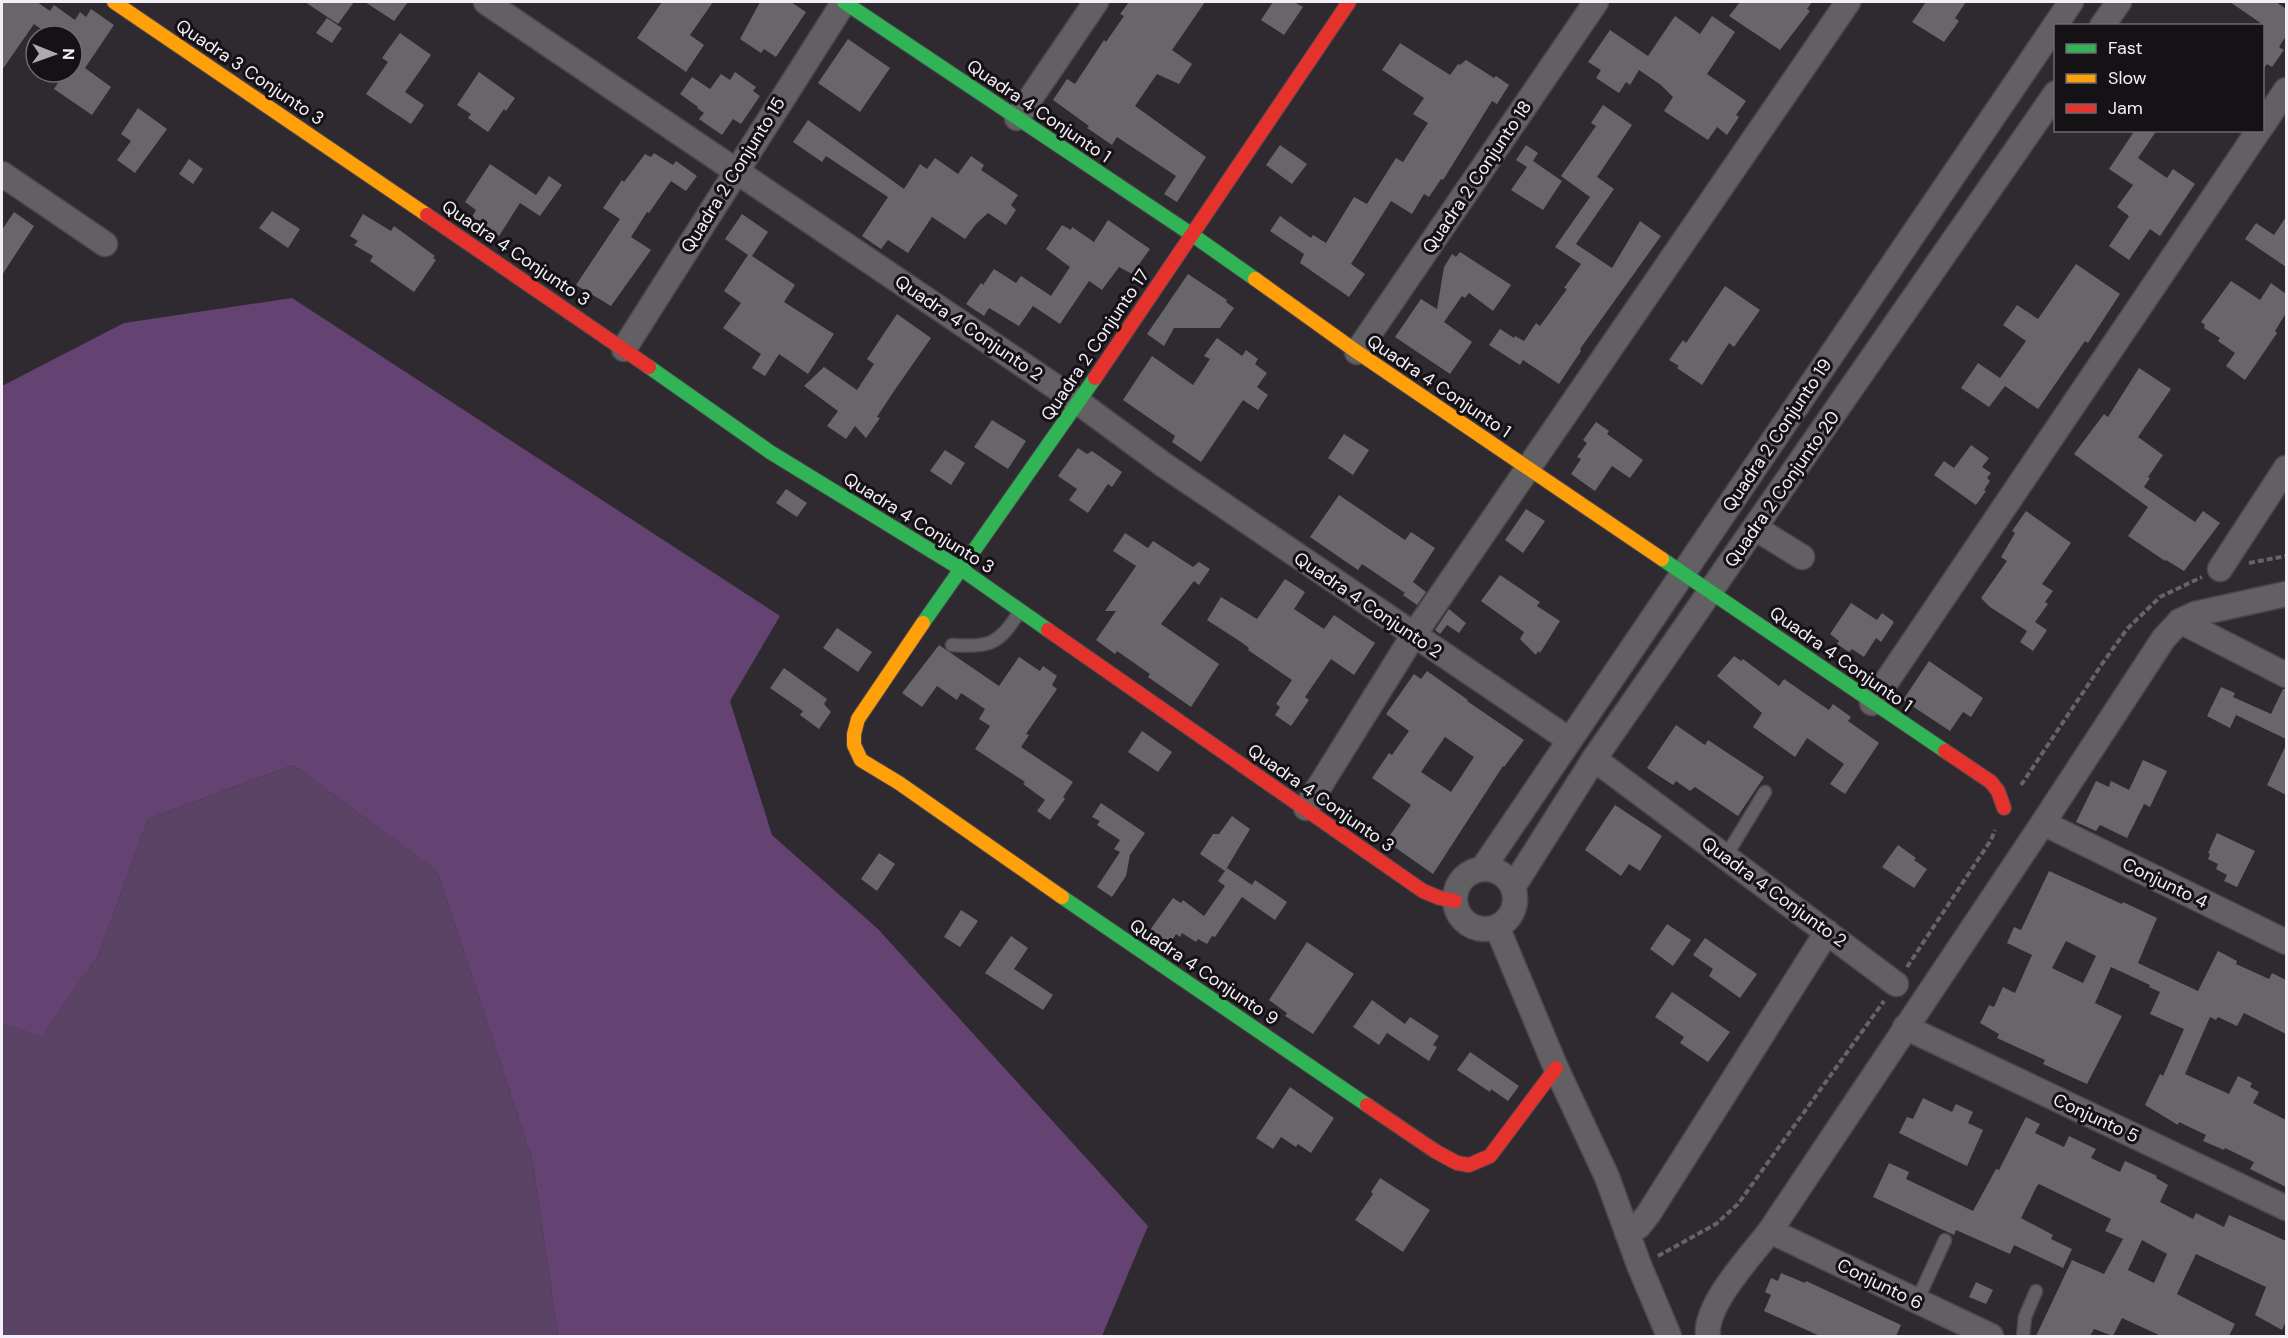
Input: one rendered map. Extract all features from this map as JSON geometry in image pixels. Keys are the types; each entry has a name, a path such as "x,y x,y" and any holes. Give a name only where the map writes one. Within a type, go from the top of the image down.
{"street":[{"name":"Quadra 3 Conjunto 3","path":"114,2 365,172"},
{"name":"Quadra 4 Conjunto 2","path":"486,2 1078,402 1164,465 1568,740"},
{"name":"Quadra 2 Conjunto 15","path":"624,348 844,2"},
{"name":"Quadra 4 Conjunto 1","path":"844,2 1191,234 1358,352 1991,782 1998,791 2004,808"},
{"path":"1017,118 1096,2"},
{"name":"Quadra 2 Conjunto 17","path":"866,705 1078,402 1349,2"},
{"name":"Quadra 2 Conjunto 18","path":"1358,352 1596,2"},
{"path":"1306,808 1413,636 1848,2"},
{"name":"Quadra 2 Conjunto 19","path":"2056,24 2071,2"},
{"path":"2103,24 2119,2"},
{"name":"Quadra 2 Conjunto 19","path":"1483,868 2054,27"},
{"path":"2264,123 2286,90"},
{"name":"Quadra 2 Conjunto 20","path":"1513,887 1594,759 2054,94"},
{"path":"1872,703 2258,132"},
{"name":"Quadra 4 Conjunto 3","path":"365,172 624,348 770,452 961,568 1423,891 1455,901"},
{"path":"2,174 105,244"},
{"path":"2220,569 2286,468"},
{"path":"1755,528 1802,557"},
{"path":"1708,1336 1710,1318 1725,1290 1770,1231 2164,638 2180,621 2195,614 2286,594"},
{"path":"2180,621 2286,675"},
{"name":"Quadra 4 Conjunto 9","path":"866,705 858,719 854,734 854,745 861,760 899,783 1015,865 1435,1151 1457,1163 1469,1165 1490,1156 1556,1068"},
{"name":"Quadra 4 Conjunto 2","path":"1594,759 1896,984"},
{"name":"Conjunto 4","path":"2043,823 2286,942"},
{"path":"1483,868 1501,873 1513,887 1515,906 1511,915 1497,927 1487,929 1469,925 1462,919 1455,901 1459,883 1465,875 1483,868"},
{"path":"1497,927 1556,1068 1607,1177 1639,1265 1670,1336"},
{"path":"1627,1233 1639,1226 1649,1213 1827,932"},
{"name":"Conjunto 5","path":"1905,1027 2286,1208"},
{"name":"Conjunto 6","path":"1770,1231 1991,1336"}],"lane":[{"path":"952,645 980,646 995,641 1009,628 1020,610"},
{"path":"1726,856 1765,792"},
{"path":"1917,1301 1946,1240"},
{"path":"2023,1336 2025,1317 2036,1291"}],"path":[{"path":"1639,1265 1716,1224 1738,1204 1896,984 1991,840 2004,808 2032,772 2127,629 2160,597 2220,569 2286,556"}],"shaded area":[{"path":"292,298 780,616 730,701 772,835 878,929 1148,1226 1102,1336 558,1336 532,1159 437,871 293,765 148,819 99,954 42,1037 2,1024 2,386 124,323"},
{"path":"293,765 437,871 532,1159 558,1336 2,1336 2,1024 42,1037 99,954 148,819"}],"building":[{"path":"2,2 37,2 50,11 54,5 75,20 80,12 86,17 91,9 114,25 85,68 111,87 92,115 54,89 57,84 84,84 84,24 24,24 24,38 2,70"},
{"path":"305,2 354,2 338,24"},
{"path":"365,2 408,2 394,21"},
{"path":"662,2 713,2 690,35 704,45 686,72 637,38"},
{"path":"760,2 791,2 806,12 776,57 764,49 761,53 740,39"},
{"path":"1129,2 1205,2 1172,50 1192,64 1179,84 1157,74 1135,106 1206,157 1177,202 1164,194 1176,176 1117,137 1112,145 1053,100 1067,79 1075,84 1104,40 1106,42 1124,16 1120,14"},
{"path":"1273,2 1294,2 1303,7 1284,35 1261,20"},
{"path":"1740,2 1812,2 1807,9 1810,11 1780,50 1729,16"},
{"path":"1926,2 1966,2 1955,18 1959,21 1944,42 1912,22"},
{"path":"2230,2 2276,2 2286,9 2286,36 2279,47 2284,50 2272,67 2267,64 2264,68 2264,24"},
{"path":"1675,16 1700,34 1712,16 1735,32 1707,74 1746,101 1736,115 1739,117 1727,135 1717,127 1708,140 1664,111 1673,97 1661,85 1639,70 1630,85 1626,82 1619,93 1596,78 1601,70 1588,62 1610,30 1648,56"},
{"path":"327,18 342,28 332,43 316,33"},
{"path":"400,33 431,55 405,92 424,105 411,124 366,94 388,62 382,58"},
{"path":"848,39 890,68 860,112 818,83"},
{"path":"1400,43 1450,75 1458,64 1466,60 1509,85 1497,104 1492,101 1443,180 1441,179 1429,197 1424,194 1412,214 1391,201 1351,264 1365,274 1349,297 1300,263 1304,254 1270,231 1280,216 1311,238 1313,235 1326,243 1354,197 1367,204 1396,158 1403,162 1428,123 1413,114 1424,98 1382,70"},
{"path":"479,72 515,98 488,132 468,118 471,114 457,105"},
{"path":"735,72 756,87 753,91 760,96 741,124 733,119 722,135 699,119 704,113 680,94 692,77 710,89 721,74 730,80"},
{"path":"1603,105 1632,125 1597,177 1614,189 1576,244 1612,268 1640,221 1661,236 1580,349 1581,351 1559,384 1523,360 1520,365 1489,345 1500,329 1524,341 1536,323 1540,326 1567,289 1564,288 1581,264 1555,247 1590,197 1561,176 1596,126 1591,123"},
{"path":"138,108 167,129 135,173 117,160 131,141 121,134"},
{"path":"808,120 904,189 920,164 927,169 935,158 958,174 971,156 984,165 981,170 1018,195 1011,205 1016,210 1006,225 988,213 965,239 932,217 908,253 888,240 881,249 862,236 888,197 826,156 822,162 793,142"},
{"path":"2134,132 2156,132 2138,158 2167,178 2173,169 2195,184 2160,236 2150,229 2129,260 2109,246 2129,216 2117,207 2133,185 2109,169"},
{"path":"1280,145 1307,164 1292,184 1266,165"},
{"path":"1526,145 1538,153 1533,161 1562,181 1543,210 1511,190 1527,167 1516,160"},
{"path":"654,153 673,165 676,161 697,176 686,191 671,181 649,213 647,212 631,237 651,250 611,306 576,285 620,219 603,208 622,180 624,182 645,154 651,157"},
{"path":"189,159 203,169 193,184 179,174"},
{"path":"490,164 536,195 549,176 562,185 540,216 520,203 499,236 472,217 476,210 465,202"},
{"path":"272,211 300,229 288,248 259,228"},
{"path":"14,212 34,226 2,275 2,230"},
{"path":"363,214 391,231 394,226 435,256 433,258 436,260 414,292 370,261 373,256 354,245 358,241 350,236"},
{"path":"742,214 768,232 752,256 795,285 784,302 834,334 808,374 779,354 765,376 752,368 761,354 723,328 741,303 724,291 748,255 725,239"},
{"path":"2286,217 2286,267 2245,239 2256,223 2274,235"},
{"path":"1108,220 1150,249 1132,274 1119,267 1102,290 1089,281 1060,324 1033,306 1019,326 989,308 984,316 966,304 994,269 1016,283 1021,276 1051,296 1070,267 1046,249 1062,225 1071,230 1072,227 1094,242"},
{"path":"1460,252 1511,285 1493,311 1469,293 1465,298 1462,296 1444,322 1472,342 1450,374 1395,337 1421,299 1437,309 1444,267 1452,254 1456,257"},
{"path":"2076,264 2120,294 2088,343 2085,341 2038,409 2005,386 1989,407 1961,388 1978,363 2000,378 2026,341 2003,325 2017,305 2038,319"},
{"path":"1188,274 1227,300 1226,302 1234,308 1220,328 1174,328 1164,346 1147,334"},
{"path":"2231,281 2260,300 2271,283 2286,294 2286,313 2275,331 2277,333 2245,380 2226,366 2235,353 2218,341 2220,338 2204,328 2205,325 2201,322"},
{"path":"1725,286 1760,310 1734,347 1729,343 1702,385 1669,360 1683,340 1686,343"},
{"path":"897,314 931,338 877,417 880,418 866,438 855,426 846,439 827,426 838,411 804,386 824,367 857,390 874,364 867,359"},
{"path":"1217,338 1242,356 1246,350 1258,359 1255,364 1267,373 1257,387 1268,395 1258,410 1243,400 1201,462 1172,442 1175,436 1123,400 1152,356 1193,385 1210,359 1204,356"},
{"path":"2139,368 2171,389 2138,437 2163,455 2144,487 2195,522 2203,511 2220,523 2184,571 2128,536 2148,507 2074,454 2104,414 2108,417"},
{"path":"992,420 1026,441 1008,469 974,447"},
{"path":"1596,422 1609,431 1607,434 1643,460 1630,478 1612,466 1595,491 1571,474 1581,459 1577,457 1587,443 1583,440"},
{"path":"1344,434 1369,450 1353,475 1328,458"},
{"path":"1971,445 1989,458 1982,467 1991,473 1987,478 1990,481 1984,490 1986,491 1976,505 1934,475 1944,461 1954,468"},
{"path":"1078,448 1087,454 1092,451 1122,472 1112,487 1108,484 1088,513 1069,500 1077,489 1058,476"},
{"path":"945,450 965,463 951,485 930,471"},
{"path":"786,489 807,503 797,517 776,503"},
{"path":"1339,495 1405,540 1411,532 1435,548 1413,582 1426,592 1417,605 1403,595 1405,593 1362,564 1358,570 1310,537"},
{"path":"1526,509 1545,521 1523,553 1505,540"},
{"path":"2026,511 2071,543 2042,584 2053,591 2045,602 2048,604 2035,622 2047,630 2033,651 2020,642 2027,631 1990,607 1981,598 2007,561 2001,557 2015,533 2012,531"},
{"path":"1125,533 1148,548 1153,541 1193,567 1199,562 1210,569 1199,585 1194,581 1161,624 1219,664 1191,707 1148,677 1150,674 1117,651 1115,654 1096,640 1116,611 1105,611 1136,566 1113,551"},
{"path":"1500,575 1540,602 1537,606 1560,621 1540,653 1538,651 1536,655 1520,639 1524,632 1481,601"},
{"path":"1285,579 1305,592 1294,609 1324,629 1334,615 1375,643 1354,675 1331,659 1305,697 1309,700 1291,726 1275,715 1280,707 1276,704 1292,680 1207,620 1221,597 1257,619"},
{"path":"1851,603 1877,620 1882,613 1894,622 1881,642 1876,638 1864,657 1852,649 1849,652 1837,644 1839,641 1830,634"},
{"path":"1449,609 1466,623 1459,633 1447,625 1440,634 1435,630"},
{"path":"837,628 872,652 858,672 823,648"},
{"path":"939,645 999,686 1019,657 1040,671 1043,666 1057,676 1052,685 1057,689 1026,734 1029,735 1021,747 1073,782 1063,797 1065,799 1050,820 1037,811 1045,800 1023,784 1025,782 975,749 990,726 979,719 985,709 961,693 957,700 937,686 922,707 902,693"},
{"path":"1734,656 1741,661 1743,659 1779,686 1784,679 1829,710 1833,704 1851,717 1848,721 1879,743 1845,794 1830,784 1844,764 1807,738 1795,757 1753,727 1762,713 1717,676"},
{"path":"1929,661 1983,698 1971,717 1963,712 1950,731 1903,700"},
{"path":"784,668 827,699 824,704 831,712 819,729 800,715 803,711 770,688"},
{"path":"1427,671 1524,740 1503,766 1433,874 1386,841 1411,805 1372,778 1389,753 1392,755 1409,731 1386,714 1414,674 1421,679","holes":["1445,737 1474,757 1451,792 1421,772"]},
{"path":"2221,687 2235,693 2233,697 2271,714 2283,689 2286,689 2286,739 2236,715 2230,728 2207,716"},
{"path":"1676,725 1705,745 1708,740 1764,777 1738,816 1695,787 1690,791 1676,781 1673,785 1647,768"},
{"path":"1142,731 1172,752 1158,772 1128,752"},
{"path":"2286,745 2286,795 2267,785"},
{"path":"2143,760 2167,771 2150,807 2144,804 2127,838 2100,825 2096,831 2076,822 2096,781 2109,787 2111,781 2129,790"},
{"path":"1101,803 1145,833 1130,855 1126,876 1112,897 1097,887 1120,852 1114,849 1120,840 1097,825 1100,821 1092,817"},
{"path":"1615,805 1662,836 1640,871 1629,864 1621,876 1585,850"},
{"path":"1232,816 1250,829 1225,871 1200,854 1213,834 1219,834"},
{"path":"2217,833 2255,851 2237,887 2224,881 2227,875 2216,869 2218,864 2208,859 2210,854 2208,853"},
{"path":"1898,845 1927,869 1914,888 1882,867"},
{"path":"879,853 895,864 877,891 861,879"},
{"path":"1227,868 1252,885 1255,880 1287,902 1275,920 1242,897 1215,937 1212,936 1207,944 1198,939 1196,942 1182,933 1180,937 1176,934 1170,944 1150,930 1173,898 1181,903 1183,900 1204,916 1225,886 1218,881"},
{"path":"2049,871 2157,918 2138,963 2198,991 2218,951 2237,961 2236,964 2269,979 2272,973 2286,980 2286,1034 2244,1013 2237,1026 2218,1017 2216,1020 2210,1017 2185,1074 2229,1094 2238,1076 2252,1083 2250,1087 2259,1092 2253,1103 2286,1120 2286,1187 2250,1169 2254,1162 2225,1148 2224,1150 2203,1141 2206,1135 2179,1122 2178,1125 2145,1105 2160,1074 2163,1076 2184,1029 2150,1014 2160,992 2149,987 2150,985 2111,967 2095,1003 2122,1016 2087,1084 2043,1064 2045,1060 1997,1038 1999,1034 1980,1023 1989,1005 1994,1007 2003,987 2015,993 2032,955 2007,943 2014,927 2021,930","holes":["2066,941 2096,956 2083,983 2052,968"]},
{"path":"961,910 978,921 960,947 944,937"},
{"path":"1667,924 1691,940 1673,966 1650,949"},
{"path":"1011,936 1028,948 1014,969 1053,995 1043,1010 985,973"},
{"path":"1705,938 1757,974 1740,998 1709,976 1713,969 1693,955"},
{"path":"1307,942 1354,974 1313,1034 1285,1016 1287,1013 1269,1000"},
{"path":"1672,992 1730,1032 1708,1062 1680,1043 1684,1037 1655,1017"},
{"path":"1372,1000 1405,1024 1410,1017 1439,1036 1433,1045 1437,1047 1429,1061 1387,1033 1379,1045 1353,1027"},
{"path":"1470,1052 1519,1086 1508,1101 1457,1070"},
{"path":"1290,1087 1334,1118 1311,1153 1298,1144 1296,1147 1281,1137 1273,1149 1256,1138"},
{"path":"1923,1098 1952,1112 1956,1104 1973,1112 1968,1123 1983,1130 1967,1166 1899,1133 1907,1117 1913,1119"},
{"path":"2026,1117 2040,1124 2035,1133 2064,1147 2069,1136 2096,1149 2091,1158 2120,1172 2125,1161 2157,1176 2156,1178 2168,1185 2160,1202 2193,1219 2196,1213 2224,1227 2229,1215 2286,1241 2286,1321 2282,1330 2255,1315 2266,1287 2196,1254 2177,1294 2235,1324 2229,1336 2161,1336 2122,1318 2113,1336 2094,1329 2090,1336 2036,1336 2072,1260 2104,1274 2123,1239 2105,1231 2111,1219 2039,1184 2037,1186 2021,1218 2053,1235 2051,1239 2072,1249 2063,1268 2014,1245 2010,1254 1956,1230 1954,1235 1873,1197 1889,1163 1909,1172 1906,1179 1973,1211 1996,1169 1999,1170","holes":["2142,1240 2167,1254 2154,1283 2128,1270"]},
{"path":"1380,1178 1430,1210 1403,1252 1355,1220 1373,1194 1371,1192"},
{"path":"1781,1273 1805,1283 1806,1281 1901,1325 1896,1336 1820,1336 1764,1311 1771,1295 1765,1292 1771,1278 1778,1281"},
{"path":"1976,1282 1993,1290 1986,1304 1969,1297"}],"traffic: fast":[{"path":"844,2 1255,279"},
{"path":"649,367 770,452 961,569 1048,630"},
{"path":"923,623 1095,378"},
{"path":"1662,559 1945,751"},
{"path":"1062,897 1367,1105"}],"traffic: slow":[{"path":"114,2 427,215"},
{"path":"1255,279 1357,352 1662,559"},
{"path":"923,623 858,719 854,745 861,760 899,783 1062,897"}],"traffic: jam":[{"path":"1095,378 1349,2"},
{"path":"427,215 649,367"},
{"path":"1048,630 1423,891 1455,901"},
{"path":"1945,751 1991,782 1998,791 2004,808"},
{"path":"1367,1105 1435,1151 1457,1163 1469,1165 1490,1156 1556,1068"}]}
